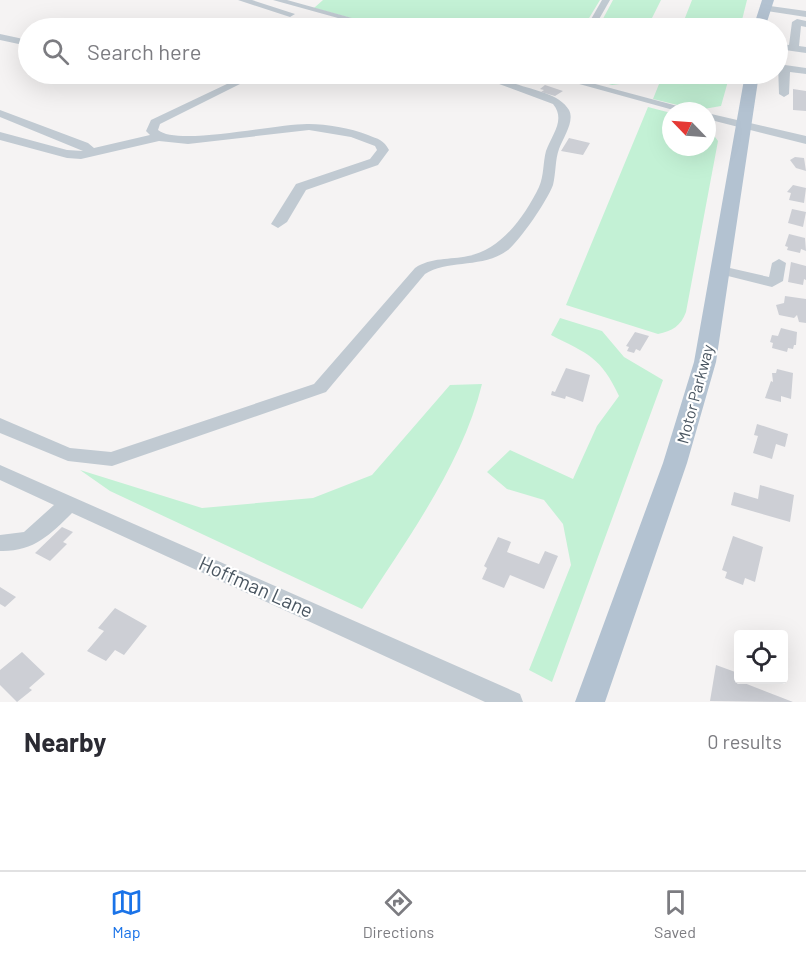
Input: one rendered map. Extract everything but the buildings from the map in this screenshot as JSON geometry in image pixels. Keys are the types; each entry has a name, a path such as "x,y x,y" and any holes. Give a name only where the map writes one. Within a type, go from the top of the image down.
{"main road":[{"name":"Motor Parkway","path":"590,702 683,439 705,362 722,270 750,84"}],"street":[{"path":"242,0 304,18"},
{"path":"277,0 345,18"},
{"path":"596,18 606,0"},
{"path":"766,4 806,14"},
{"path":"795,48 796,22 806,24"},
{"path":"0,37 18,42"},
{"path":"788,47 806,50"},
{"path":"788,69 806,71"},
{"path":"159,137 152,130 155,122 234,84"},
{"path":"0,425 77,458 94,461 112,459 320,388 420,271 429,265 471,260 504,246 518,230 546,186 552,152 565,121 564,112 556,102 509,84"},
{"path":"594,84 662,103"},
{"path":"783,84 784,94"},
{"path":"0,113 84,146 93,153"},
{"path":"716,118 806,140"},
{"path":"0,136 67,154 93,153 159,137 188,140 309,126 354,134 380,144 383,150 374,162 302,187 292,195 287,216 278,224"},
{"path":"722,270 772,282 776,281 779,263"},
{"name":"Hoffman Lane","path":"0,472 511,702"},
{"path":"0,543 20,544 31,540 69,503"}],"green space":[{"path":"323,0 600,0 589,18 351,18 314,8"},
{"path":"613,0 661,0 652,18 603,18"},
{"path":"692,0 747,0 742,18 685,18"},
{"path":"659,84 727,84 721,106 716,107 716,102 665,102 653,99"},
{"path":"648,107 662,111 662,156 715,156 686,312 675,327 658,334 566,305"},
{"path":"560,318 602,331 624,357 663,380 552,682 529,670 571,565 563,524 544,500 507,489 487,472 510,450 573,479 597,426 619,396 606,373 592,358 551,335"},
{"path":"482,384 473,414 447,472 414,529 362,609 110,491 80,470 202,508 313,498 372,475 450,385"}]}
